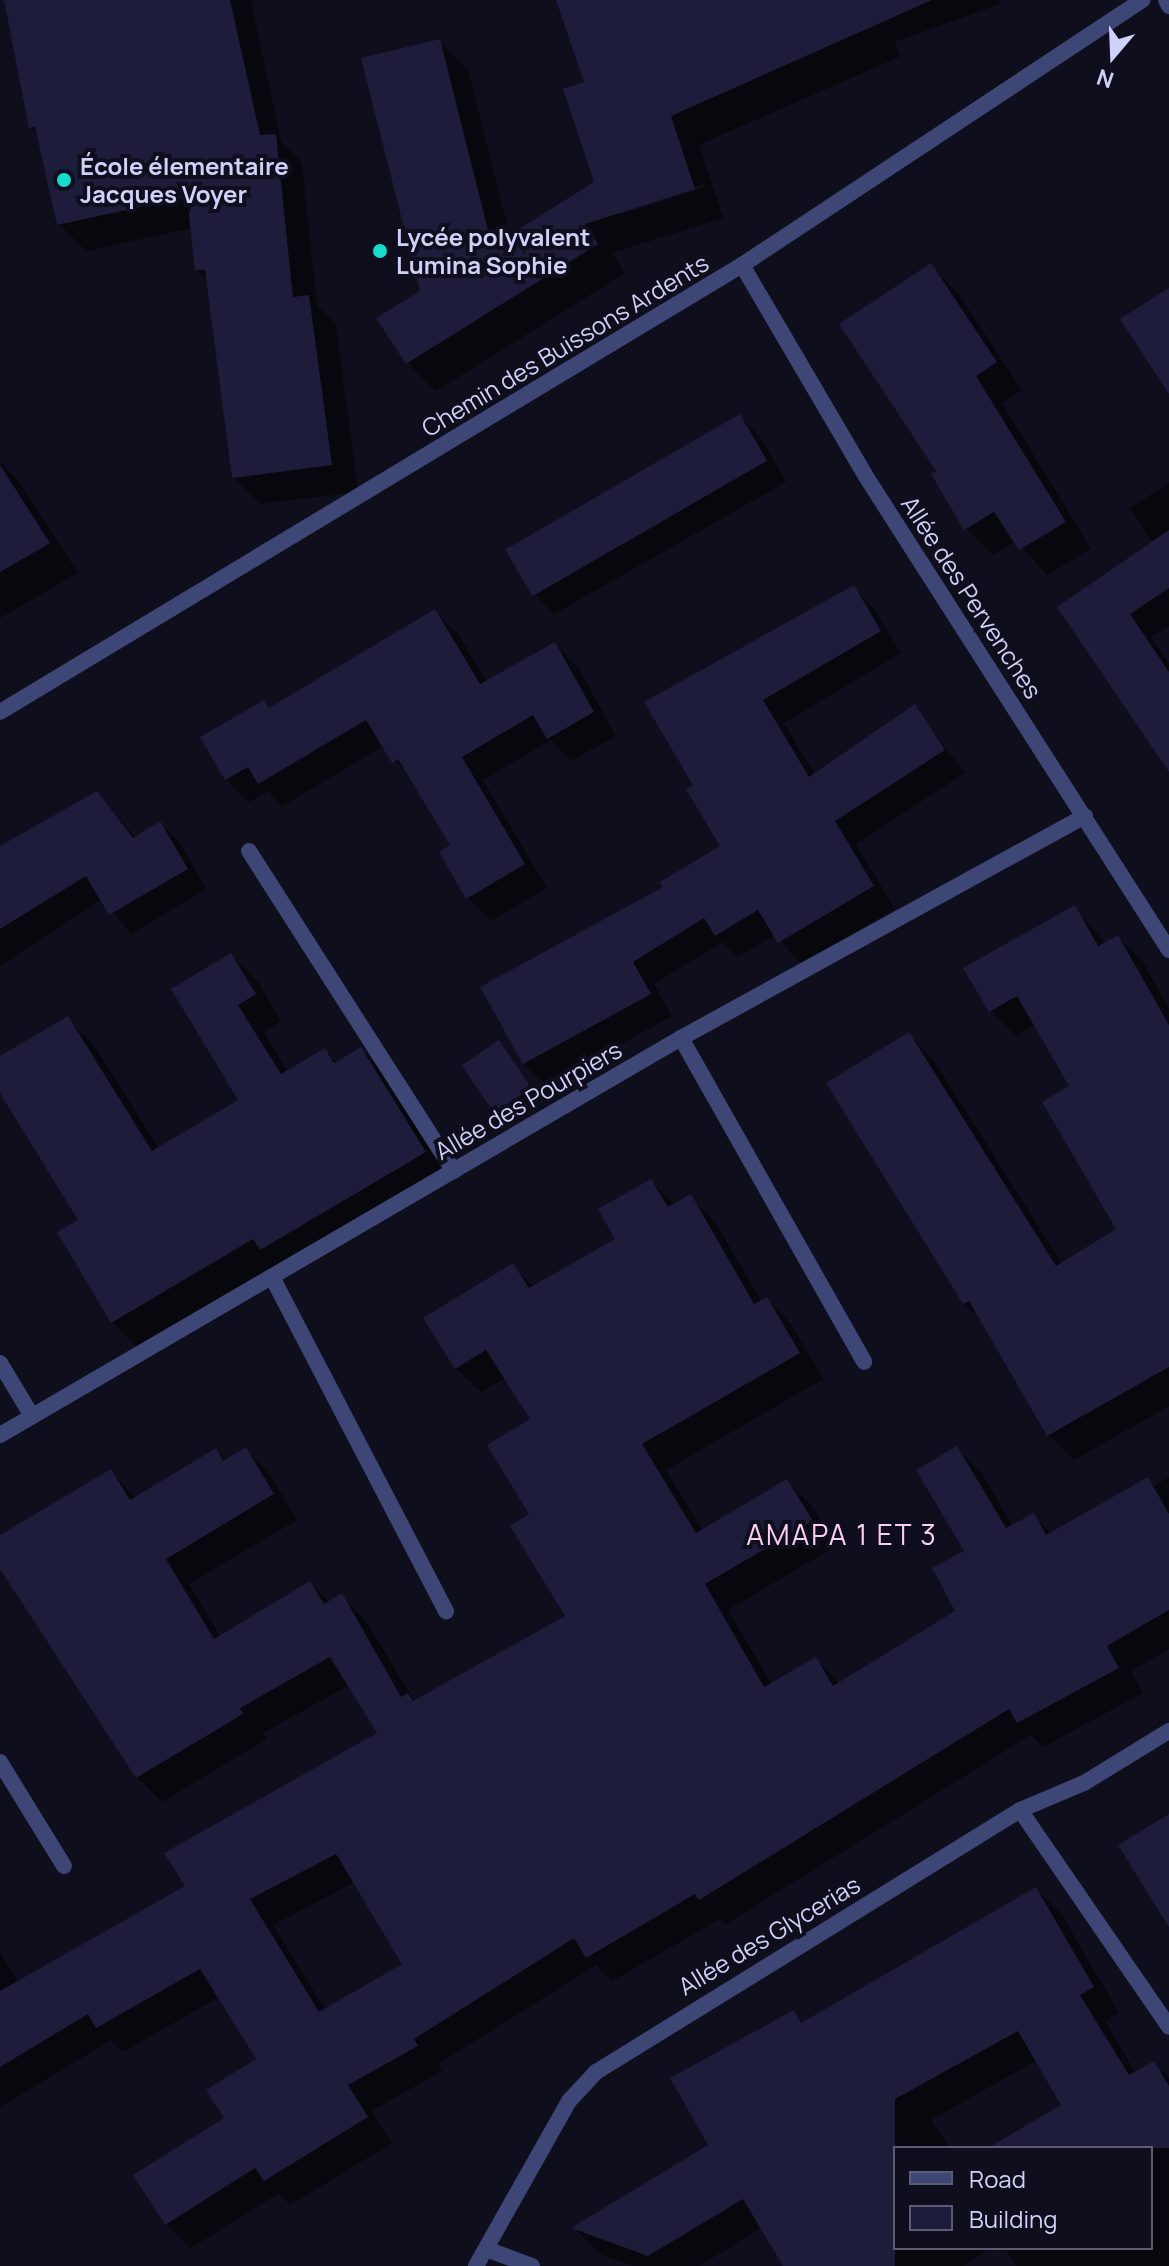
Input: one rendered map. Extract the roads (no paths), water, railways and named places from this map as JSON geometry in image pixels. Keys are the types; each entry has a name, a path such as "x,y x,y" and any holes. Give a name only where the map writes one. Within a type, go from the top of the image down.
{"street":[{"name":"Chemin des Buissons Ardents","path":"0,712 742,265 1142,0"},
{"path":"1166,0 1169,6"},
{"name":"Allée des Pervenches","path":"742,265 865,475 1169,950"},
{"name":"Allée des Pourpiers","path":"0,1435 681,1038 1085,816"},
{"path":"249,851 454,1171"},
{"path":"681,1038 864,1362"},
{"path":"272,1277 446,1611"},
{"path":"0,1363 32,1416"},
{"name":"Allée des Glycerias","path":"476,2266 569,2101 596,2072 1020,1810 1084,1783 1169,1731"},
{"path":"0,1762 64,1866"},
{"path":"1020,1810 1169,2027"},
{"path":"486,2249 532,2266"}],"place":[{"name":"École élementaire Jacques Voyer","path":"64,180"},
{"name":"Lycée polyvalent Lumina Sophie","path":"380,251"}],"district":[{"name":"AMAPA 1 ET 3","path":"842,1534"}]}
